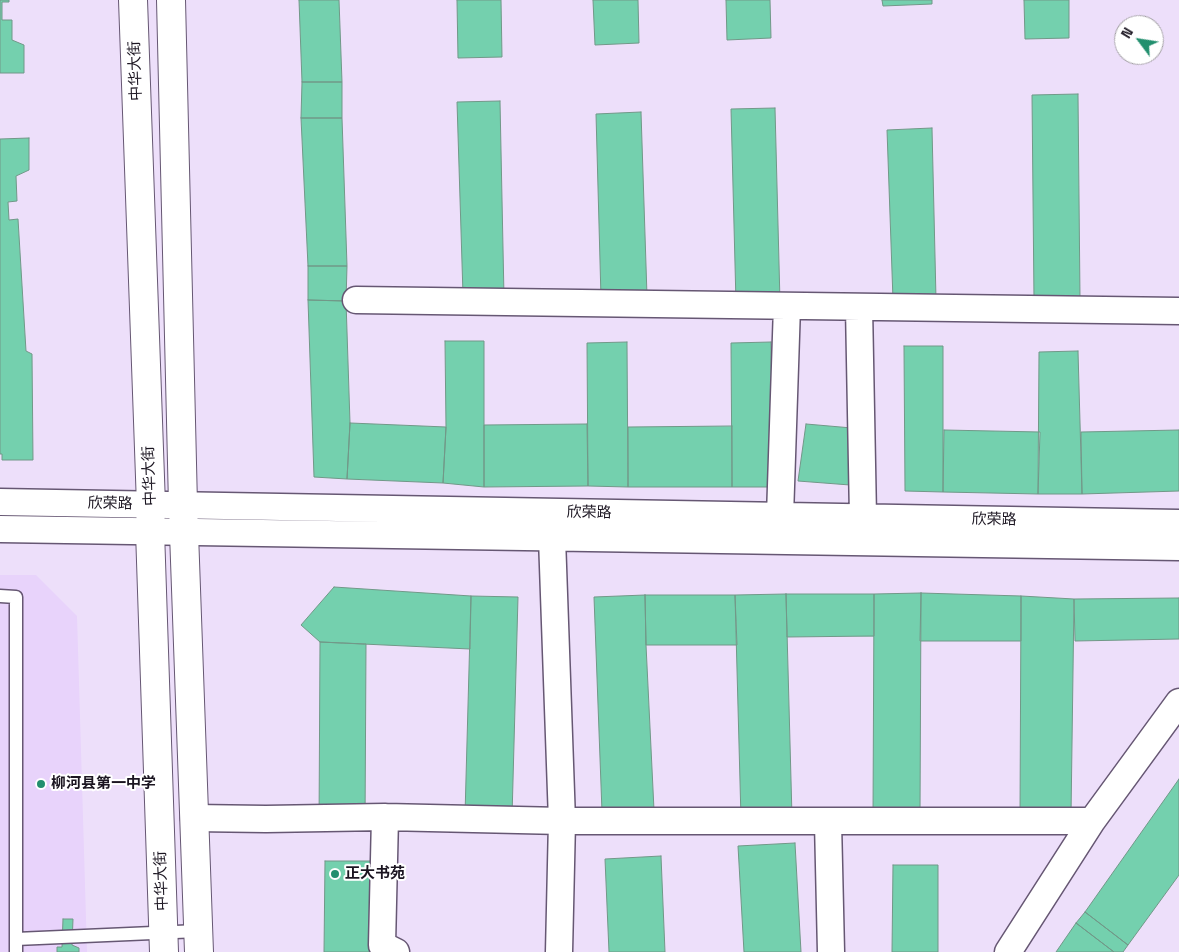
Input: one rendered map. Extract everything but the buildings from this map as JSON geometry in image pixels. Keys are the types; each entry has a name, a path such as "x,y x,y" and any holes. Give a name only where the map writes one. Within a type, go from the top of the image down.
{"main road":[{"name":"中华大街","path":"133,0 151,518 163,942"},
{"path":"171,0 183,505 199,942"}],"street":[{"path":"356,300 1179,312"},
{"path":"780,516 787,306"},
{"path":"859,307 863,517"},
{"name":"欣荣路","path":"0,502 151,518 184,532 1179,547"},
{"name":"欣荣路","path":"0,529 151,518 183,505 1179,523"},
{"path":"552,538 562,821 559,952"},
{"path":"1008,952 1092,821 1179,702"},
{"path":"385,816 382,945 396,952"},
{"path":"194,818 266,819 385,816 562,821 1092,821"},
{"path":"828,822 831,952"}],"lane":[{"path":"0,596 16,597 16,945 199,942"}],"shaded area":[{"name":"柳河县第一中学","path":"0,575 36,575 77,616 87,952 0,952"}],"place":[{"name":"柳河县第一中学","path":"41,784"},
{"name":"正大书苑","path":"335,874"}]}
